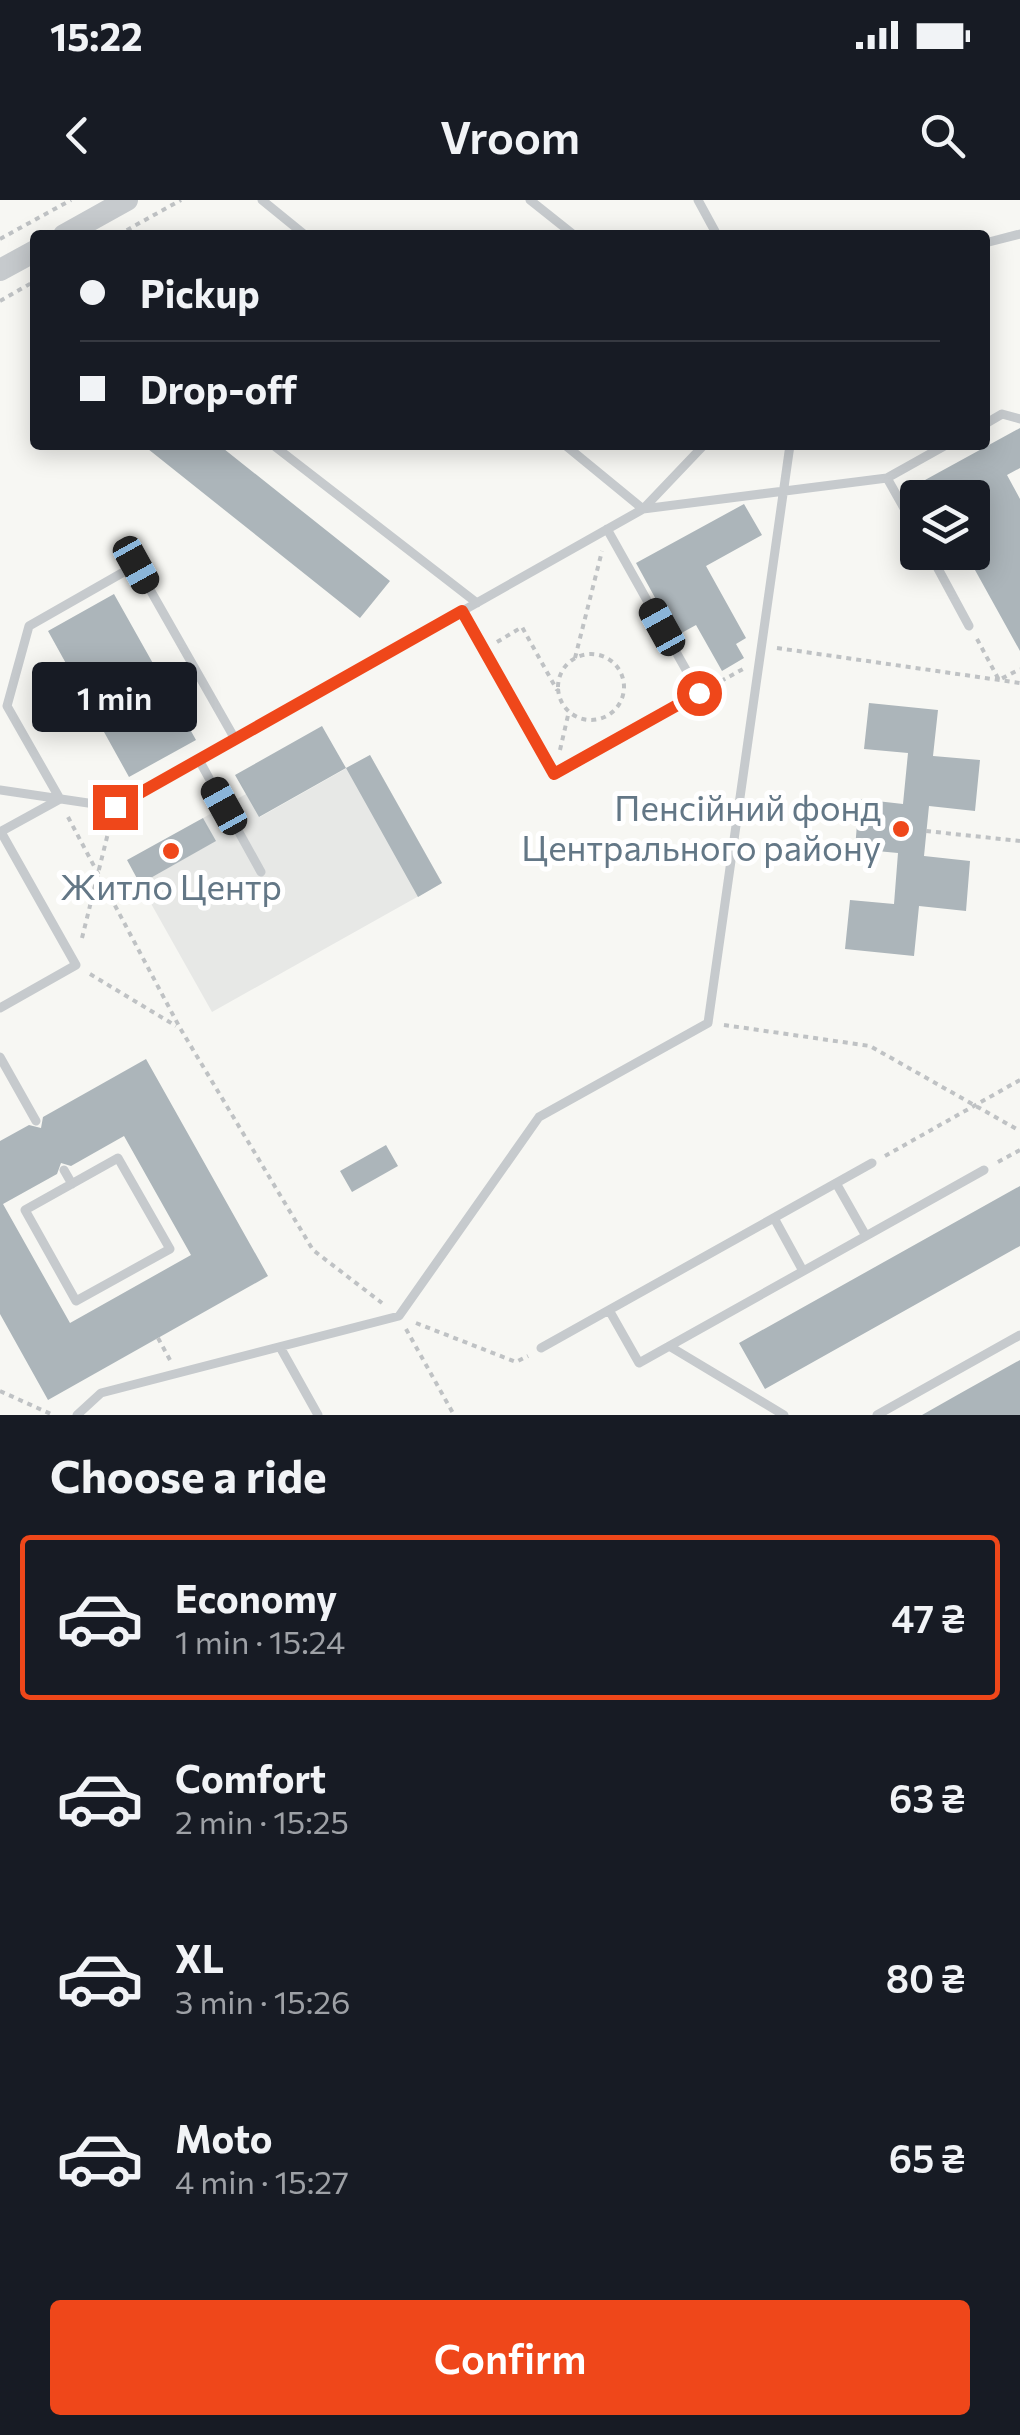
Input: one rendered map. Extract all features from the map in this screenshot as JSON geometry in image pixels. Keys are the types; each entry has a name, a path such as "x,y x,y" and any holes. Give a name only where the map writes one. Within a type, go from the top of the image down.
{"street":[{"path":"73,230 127,200"},
{"path":"0,270 30,257"}],"lane":[{"path":"262,200 300,230"},
{"path":"530,200 568,230"},
{"path":"698,200 714,230"},
{"path":"990,242 1020,234"},
{"path":"990,421 1002,414 1020,420"},
{"path":"279,450 477,603"},
{"path":"571,450 643,508 887,478 937,450"},
{"path":"0,790 115,807 643,508 699,450"},
{"path":"77,1415 101,1393 399,1316 539,1117 708,1022 789,450"},
{"path":"887,478 900,501"},
{"path":"462,611 554,774 699,693 607,529"},
{"path":"60,799 7,706 29,626 136,565 235,739"},
{"path":"938,570 970,626"},
{"path":"199,760 262,872"},
{"path":"0,1008 76,965 0,832 60,799"},
{"path":"0,1056 36,1120"},
{"path":"118,1158 170,1248 76,1301 25,1210 72,1184 118,1158"},
{"path":"542,1348 872,1163"},
{"path":"64,1170 72,1184"},
{"path":"609,1310 638,1363 984,1170"},
{"path":"836,1183 866,1236"},
{"path":"774,1218 803,1271"},
{"path":"876,1415 1020,1334"},
{"path":"669,1346 784,1415"},
{"path":"280,1347 318,1415"}],"path":[{"path":"0,240 71,200"},
{"path":"127,230 181,200"},
{"path":"0,301 30,284"},
{"path":"575,658 607,529"},
{"path":"970,626 999,680"},
{"path":"484,649 522,628 569,711 577,717 598,719 616,709 624,691 620,670 605,657 585,654 575,658 561,673 559,693"},
{"path":"761,646 1020,683"},
{"path":"699,693 759,660"},
{"path":"999,680 1020,669"},
{"path":"554,774 569,711"},
{"path":"60,799 180,1028 313,1250 399,1316 516,1362"},
{"path":"115,807 76,965 180,1028"},
{"path":"926,831 1020,840"},
{"path":"708,1022 870,1046 1020,1131"},
{"path":"872,1163 1020,1080"},
{"path":"984,1170 1020,1150"},
{"path":"399,1316 454,1415"},
{"path":"158,1338 178,1373"},
{"path":"0,1390 53,1415"}],"shaded area":[{"path":"370,755 442,883 212,1012 140,884 215,841 203,818 246,794 260,817"}],"building":[{"path":"1020,428 1020,468 1007,475 1020,499 1020,651 975,570 990,570 990,480 925,480 980,450 990,450 990,444"},
{"path":"149,450 225,450 390,581 360,618"},
{"path":"744,504 762,535 706,566 746,638 736,644 744,658 722,671 696,625 676,636 636,563"},
{"path":"114,594 196,740 129,777 48,631"},
{"path":"869,703 938,710 933,756 980,760 975,811 929,806 924,856 970,861 966,911 919,906 914,956 845,949 850,900 894,904 898,853 855,849 859,799 903,804 908,753 864,749"},
{"path":"322,726 346,768 259,817 235,775"},
{"path":"370,755 442,883 418,897 346,768"},
{"path":"203,818 216,841 140,884 127,860"},
{"path":"146,1059 268,1276 48,1400 0,1314 0,1141 29,1125 41,1128 43,1117","holes":["124,1136 191,1255 70,1323 3,1204 57,1174 61,1163 71,1166"]},
{"path":"386,1145 398,1166 352,1192 340,1171"},
{"path":"1020,1186 1020,1246 765,1389 739,1343"},
{"path":"1020,1360 1020,1415 922,1415 959,1394"}],"place":[{"name":"Пенсійний фонд Центрального району","path":"901,829"},
{"name":"Житло Центр","path":"171,851"}],"route":[{"path":"115,807 462,611 554,774 699,693"}]}
